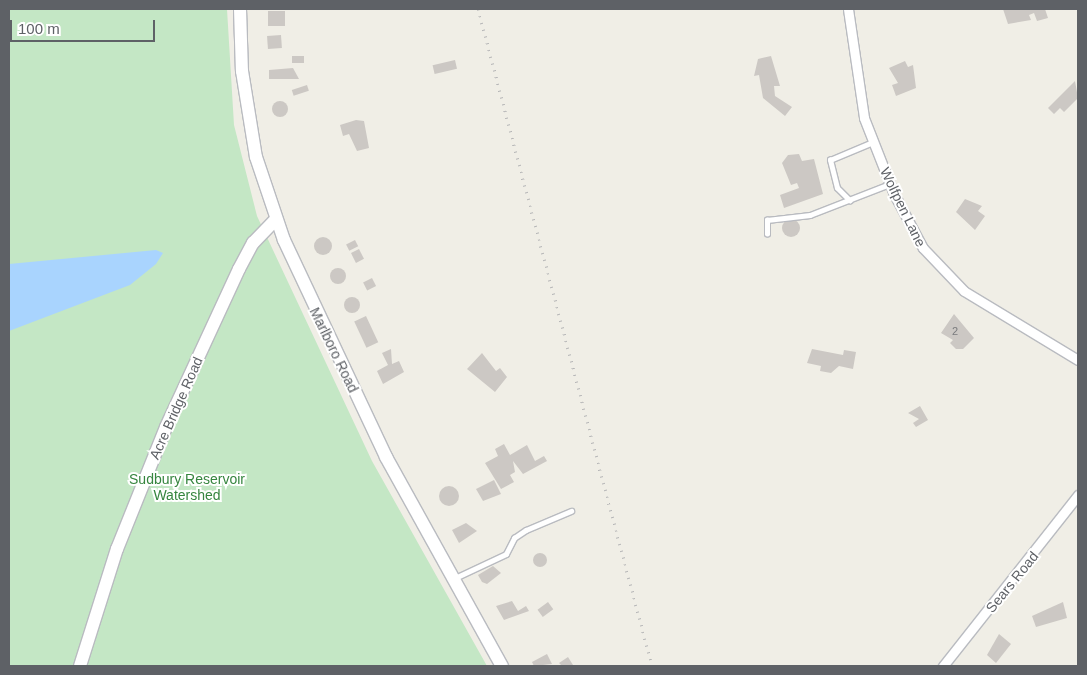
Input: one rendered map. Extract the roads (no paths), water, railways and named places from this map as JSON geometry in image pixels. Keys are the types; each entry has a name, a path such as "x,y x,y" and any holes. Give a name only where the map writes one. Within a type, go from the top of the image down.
{"main road":[{"name":"Marlboro Road","path":"240,9 252,136 276,219 328,339 451,580 502,666"},
{"name":"Acre Bridge Road","path":"80,666 118,549 166,427 239,268 253,244 276,219"}],"street":[{"name":"Wolfpen Lane","path":"849,12 860,105 890,184 923,248 952,282 1078,360"},
{"name":"Sears Road","path":"943,666 1078,495"}],"lane":[{"path":"850,201 837,188 830,160 873,142"},
{"path":"767,234 767,220 810,215 890,184"},
{"path":"451,580 506,554 514,538 526,530 571,511"}],"water":[{"path":"156,250 163,253 156,264 130,285 9,331 9,264"}],"railway":[{"path":"478,9 652,666"}],"park label":[{"name":"Sudbury Reservoir Watershed","path":"187,488"}]}
